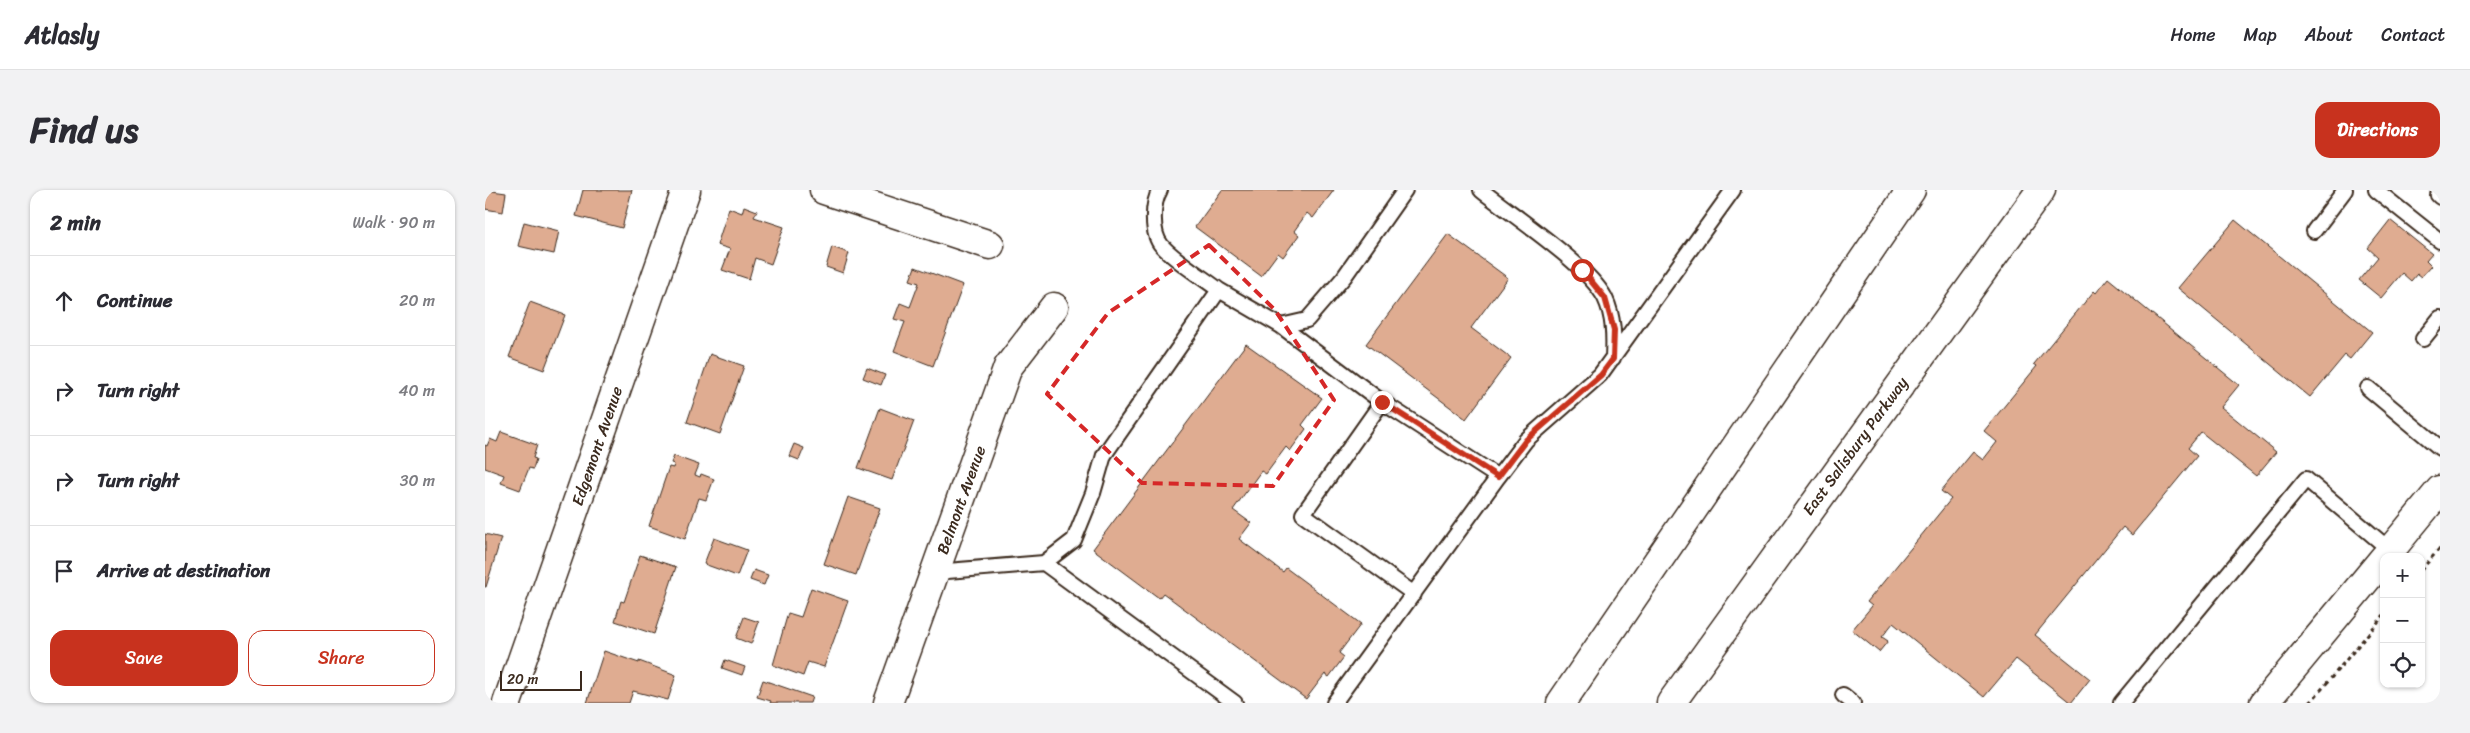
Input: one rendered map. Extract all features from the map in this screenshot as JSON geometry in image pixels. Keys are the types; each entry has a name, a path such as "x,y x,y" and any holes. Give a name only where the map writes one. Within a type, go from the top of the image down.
{"main road":[{"name":"Edgemont Avenue","path":"507,703 686,190"},
{"path":"824,190 990,245"},
{"path":"1561,703 1911,190"},
{"name":"East Salisbury Parkway","path":"1671,703 2041,190"},
{"name":"Belmont Avenue","path":"888,703 1008,367 1053,307"},
{"path":"2388,553 2440,490"},
{"path":"2264,703 2380,562"}],"lane":[{"path":"1160,190 1153,215 1161,245 1219,290 1281,326 1382,402 1498,477"},
{"path":"1281,326 1307,320 1344,277 1405,190"},
{"path":"1481,190 1582,270 1605,298 1614,330 1613,359"},
{"path":"1335,703 1526,440 1601,375 1733,190"},
{"path":"2314,231 2345,190"},
{"path":"2376,190 2440,241"},
{"path":"2440,192 2438,195 2440,196"},
{"path":"935,572 1044,563 1074,540 1093,493 1104,455 1219,290"},
{"path":"2423,339 2440,319"},
{"path":"2369,388 2440,448"},
{"path":"1382,402 1303,514 1414,594"},
{"path":"2121,703 2306,480 2384,553"},
{"path":"1044,563 1235,703"}],"path":[{"path":"2425,565 2440,548"},
{"path":"2310,703 2380,620"}],"highlighted area":[{"path":"1209,245 1275,310 1334,400 1273,486 1142,483 1047,394 1108,313"}],"building":[{"path":"485,190 506,193 503,212 485,209"},
{"path":"583,190 632,190 622,228 576,216"},
{"path":"1222,190 1334,190 1313,218 1307,213 1294,231 1299,235 1283,257 1278,253 1261,276 1195,227"},
{"path":"744,206 757,211 754,217 784,227 771,264 755,258 749,279 722,270 730,249 717,245 729,208 742,213"},
{"path":"2235,220 2372,332 2350,359 2345,355 2310,397 2178,288"},
{"path":"2390,220 2432,254 2426,261 2431,266 2421,277 2417,274 2411,281 2402,273 2381,298 2359,280 2378,257 2368,248"},
{"path":"524,222 559,231 554,254 518,246"},
{"path":"1448,234 1508,278 1471,328 1511,358 1466,419 1366,344"},
{"path":"832,247 849,253 843,273 826,267"},
{"path":"915,267 963,285 933,366 894,351 905,322 894,319 900,303 910,307 919,283 910,280"},
{"path":"2108,278 2239,385 2221,407 2276,452 2256,476 2201,432 2188,448 2197,456 2132,535 2123,527 2035,635 2090,679 2071,703 2016,659 1984,697 1893,623 1882,637 1888,641 1879,652 1852,630 1872,606 1867,602 1951,499 1941,491 1973,452 1983,460 1997,442 1984,431 2037,366 2034,364 2094,291 2096,293"},
{"path":"530,302 565,315 544,370 509,357"},
{"path":"1246,344 1322,398 1302,425 1306,429 1290,451 1286,447 1266,474 1261,471 1233,510 1251,523 1239,539 1283,572 1286,568 1361,624 1339,653 1344,657 1329,677 1325,674 1306,699 1163,593 1159,598 1093,549"},
{"path":"710,354 744,366 720,434 687,422"},
{"path":"867,368 885,375 881,385 863,378"},
{"path":"880,408 914,421 892,480 858,468"},
{"path":"501,432 537,445 533,458 536,459 533,469 529,468 520,490 501,483 504,475 485,468 485,445 487,446 490,439 497,442"},
{"path":"794,444 804,448 799,460 789,456"},
{"path":"674,456 699,465 695,475 700,477 701,474 714,479 706,500 699,498 685,539 649,526 669,467 673,468 674,464 671,463"},
{"path":"848,497 880,508 856,575 824,564"},
{"path":"485,534 501,538 486,587 485,587"},
{"path":"714,538 747,550 737,576 704,564"},
{"path":"640,555 676,567 654,634 615,621 621,601 624,602"},
{"path":"754,570 768,575 764,585 750,580"},
{"path":"811,588 848,601 824,667 808,662 803,676 773,665 788,613 801,617"},
{"path":"744,617 759,622 751,644 736,638"},
{"path":"604,651 639,663 639,661 676,675 668,700 633,691 629,703 587,703"},
{"path":"725,660 745,667 742,675 722,668"},
{"path":"763,680 812,697 810,703 770,703 771,701 757,697"}],"route":[{"path":"1382,402 1498,477 1526,440 1601,375 1613,359 1614,330 1605,298 1582,270"}]}
